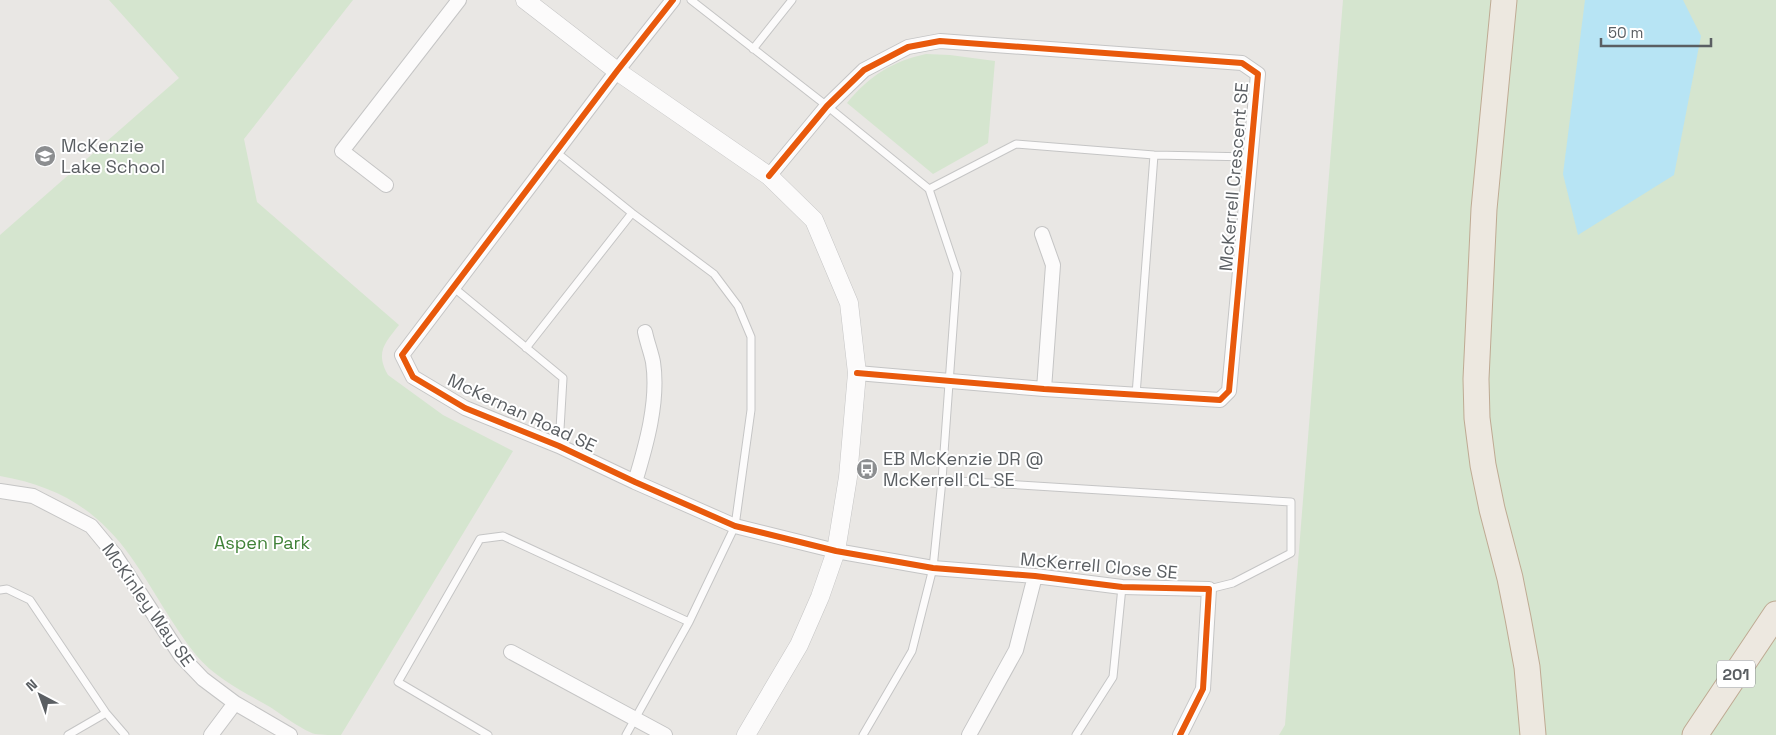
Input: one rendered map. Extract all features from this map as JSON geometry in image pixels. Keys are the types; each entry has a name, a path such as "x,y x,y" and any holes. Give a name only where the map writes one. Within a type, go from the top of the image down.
{"highway":[{"path":"1504,0 1484,209 1476,379 1477,418 1484,465 1510,578 1526,667 1533,735"},
{"path":"1501,545 1514,666 1516,735"},
{"name":"201","path":"1695,735 1776,614"}],"street":[{"path":"386,185 342,151 458,0"},
{"path":"525,0 617,71 769,176 814,220 849,303 857,373 848,477 836,551 820,597 799,645 746,735"},
{"name":"McKernan Road SE","path":"673,0 402,355 413,377 466,408 559,446 735,526 836,551"},
{"name":"McKerrell Crescent SE","path":"769,176 826,106 864,70 908,47 940,42 1242,63 1258,74 1229,391 1220,400 1044,389 857,373"},
{"path":"1042,234 1053,265 1044,389"},
{"path":"635,482 643,458 654,405 653,363 645,332"},
{"name":"McKinley Way SE","path":"0,491 33,496 91,526 115,555 181,656 203,679 235,703 290,735"},
{"name":"McKerrell Close SE","path":"836,551 934,568 1035,576 1122,587 1209,589"},
{"name":"McKerrell Close SE","path":"969,735 1016,650 1035,576"},
{"path":"1180,735 1203,689 1209,589"},
{"path":"511,652 665,735"},
{"path":"210,735 235,703"}],"lane":[{"path":"691,0 929,189 957,273 934,568 912,651 863,735"},
{"path":"753,49 792,0"},
{"path":"929,189 1016,144 1154,155 1251,157"},
{"path":"556,152 632,213 714,274 738,306 751,338 751,410 735,526 689,622 626,735"},
{"path":"1136,395 1154,155"},
{"path":"526,348 632,213"},
{"path":"453,287 563,378 559,446"},
{"path":"942,480 1291,502 1291,552 1233,583 1209,589"},
{"path":"488,735 398,682 480,539 504,536 689,622"},
{"path":"1076,735 1113,677 1122,587"},
{"path":"0,590 7,589 30,600 106,713 125,735"},
{"path":"68,735 106,713"}],"green space":[{"name":"Aspen Park","path":"109,0 353,0 244,139 257,202 399,325 383,348 382,360 388,375 443,415 513,451 341,735 315,734 310,732 221,678 196,655 131,557 118,540 90,513 58,493 21,480 0,476 0,235 179,78"},
{"path":"1343,0 1776,0 1776,735 1279,735 1285,725"},
{"path":"926,54 995,61 988,143 933,174 847,103 855,93 882,71 892,65"}],"water":[{"path":"1585,0 1683,0 1701,36 1674,175 1578,235 1563,174"}],"cycle path":[{"path":"673,0 402,355 413,377 465,408 559,446 735,526 836,551 933,568 1035,576 1122,587 1209,589 1203,689 1180,735"},
{"path":"769,176 827,106 864,70 908,47 940,41 1242,63 1258,74 1229,391 1220,400 1044,389 857,373"}],"place":[{"name":"McKenzie Lake School","path":"45,156"},
{"name":"EB McKenzie DR @ McKerrell CL SE","path":"867,469"}]}
